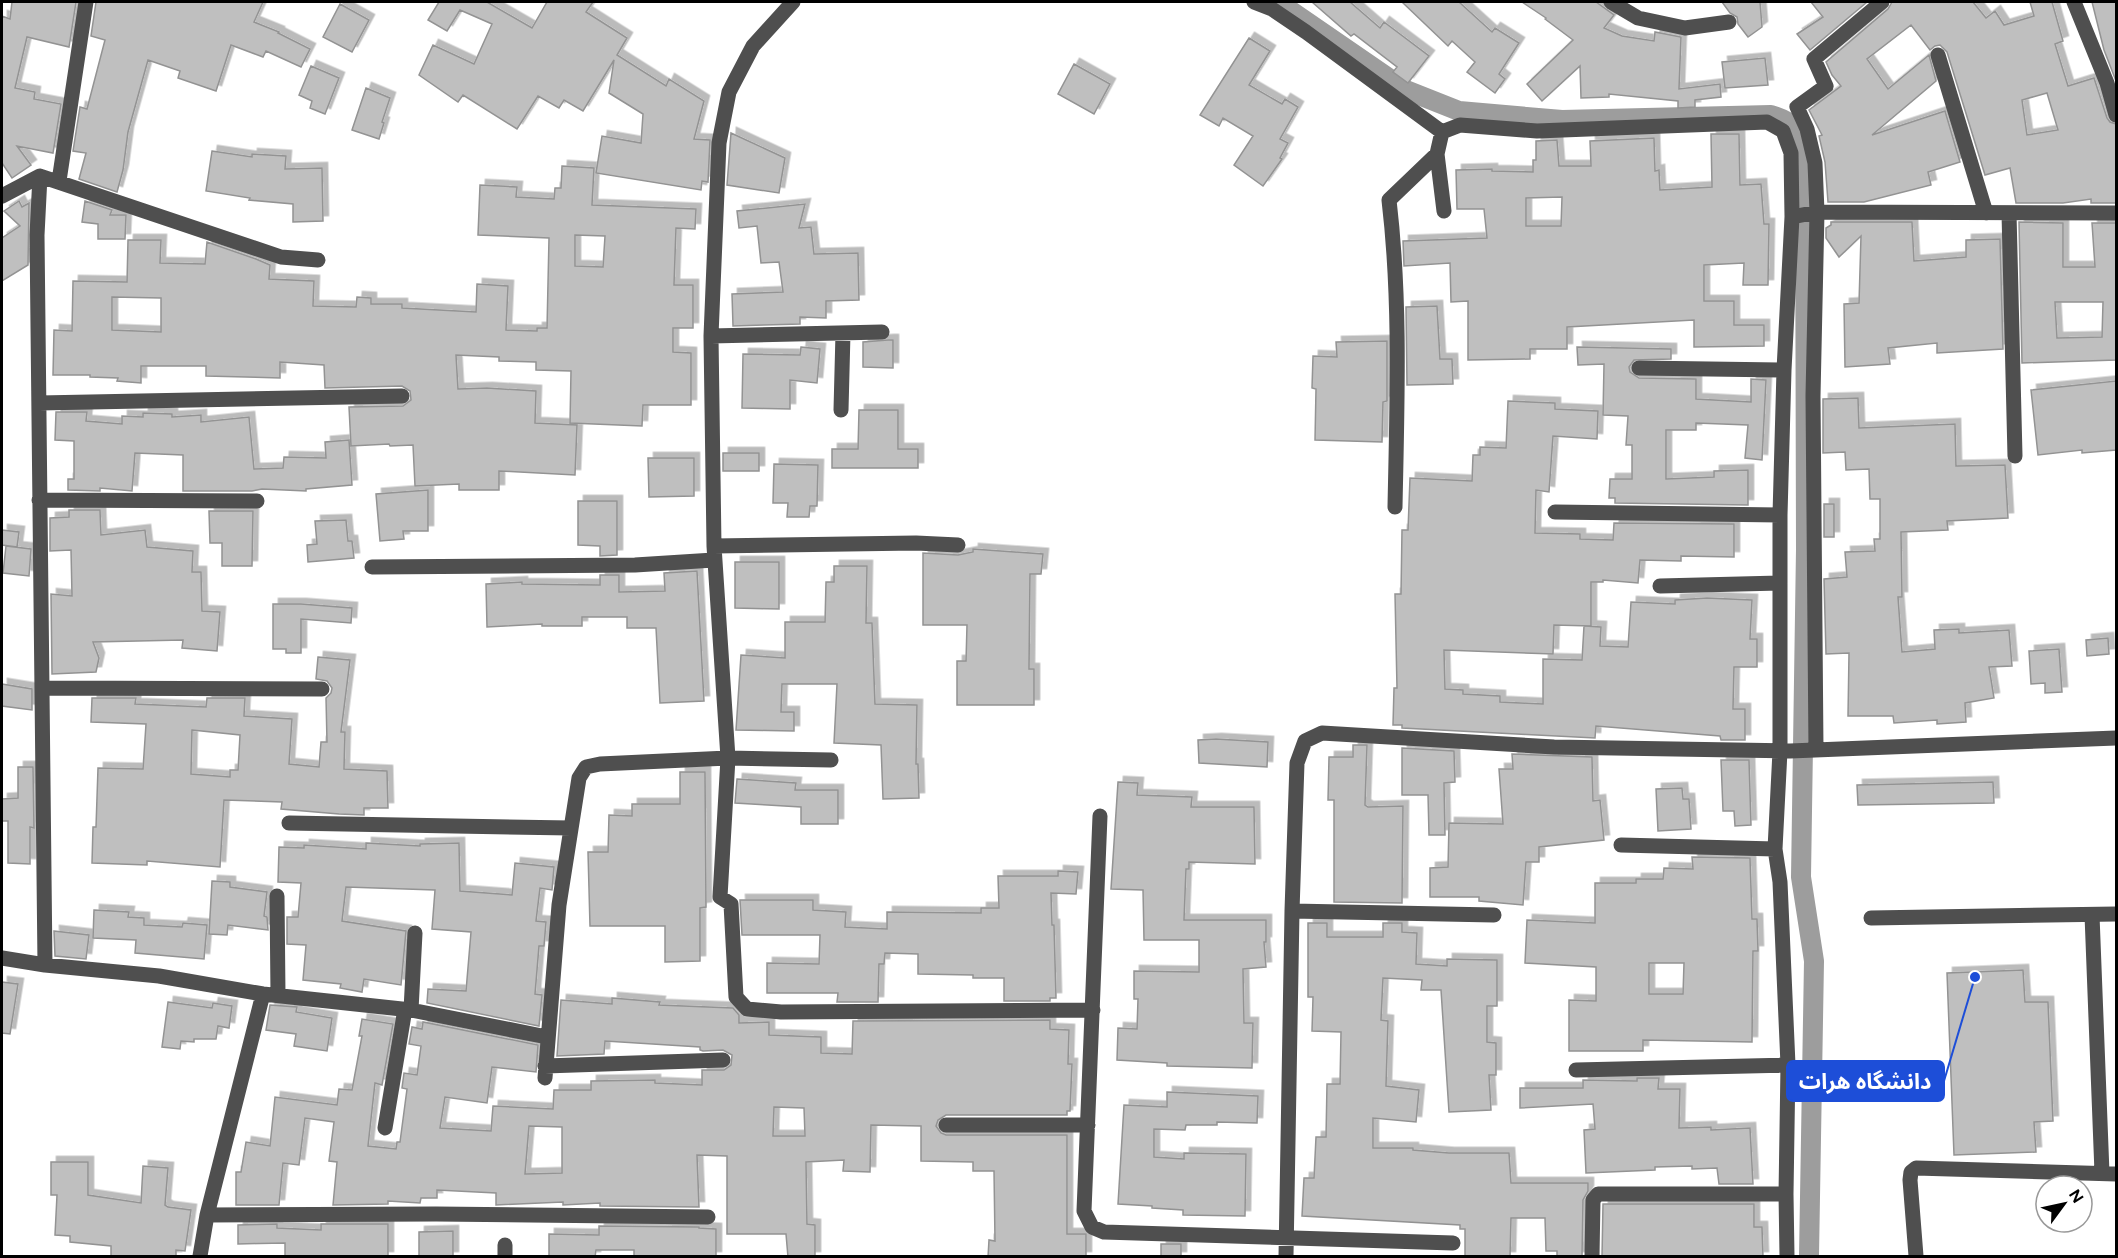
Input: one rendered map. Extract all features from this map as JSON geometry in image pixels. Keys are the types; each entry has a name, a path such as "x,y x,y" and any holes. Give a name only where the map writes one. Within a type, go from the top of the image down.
{"street":[{"path":"59,181 86,2"},
{"path":"794,2 753,46 729,92 719,143 711,336 714,553 728,758 720,897 731,904 735,997 747,1009 781,1012 1093,1010"},
{"path":"1254,2 1276,5 1306,32 1443,132"},
{"path":"1611,2 1638,18 1685,28 1729,22"},
{"path":"1816,750 1814,396 1817,212 1815,163 1808,129 1797,107 1826,86 1814,59 1882,2"},
{"path":"2074,2 2107,83 2116,115"},
{"path":"1938,55 1986,213"},
{"path":"1443,132 1460,125 1537,131 1767,122 1783,131 1791,153 1797,216 1784,370 1780,515 1785,751 1775,849 1780,882 1788,1065 1785,1194 1787,1257"},
{"path":"1443,132 1437,154 1444,211"},
{"path":"1395,507 1397,356 1394,244 1389,200 1437,154"},
{"path":"40,176 37,235 45,965"},
{"path":"2,195 40,176 281,257 318,260"},
{"path":"1797,216 1817,212 2116,213"},
{"path":"2009,213 2015,456"},
{"path":"711,336 882,332"},
{"path":"841,410 843,333"},
{"path":"1639,368 1784,370"},
{"path":"39,403 402,396"},
{"path":"39,500 257,501"},
{"path":"1555,512 1780,515"},
{"path":"372,567 634,565 714,553 916,543 958,545"},
{"path":"1660,586 1780,583"},
{"path":"43,688 322,689"},
{"path":"1286,1257 1297,763 1305,741 1322,733 1554,747 1785,751 2116,738"},
{"path":"723,1060 545,1072 559,905 579,778 586,767 600,764 728,758 831,760"},
{"path":"1100,816 1084,1210 1092,1227 1104,1232 1453,1243"},
{"path":"289,823 571,828"},
{"path":"1621,845 1775,849"},
{"path":"200,1257 207,1215 271,994 277,896"},
{"path":"1292,911 1494,915"},
{"path":"1870,918 2116,914"},
{"path":"1916,1257 1910,1180 1911,1172 1916,1168 2109,1173 2092,915"},
{"path":"385,1128 408,1009 415,933"},
{"path":"2,958 45,965 159,976 271,994 408,1009 547,1037"},
{"path":"1576,1070 1788,1065"},
{"path":"946,1125 1088,1125"},
{"path":"1592,1257 1593,1200 1598,1194 1785,1194"},
{"path":"207,1215 708,1216"}],"building":[{"path":"12,2 76,2 69,47 27,37 15,88 35,92 34,99 61,104 53,153 17,146 31,165 12,178 2,163 2,16 10,19"},
{"path":"96,2 263,2 254,22 279,32 310,49 301,67 266,51 263,57 231,45 216,91 178,78 180,71 148,60 128,132 123,170 117,192 79,179 86,153 73,151 80,107 87,109 105,40 91,36"},
{"path":"439,2 487,2 532,28 547,2 593,2 586,12 627,38 617,55 666,86 669,79 704,101 694,139 710,140 708,182 702,181 701,190 596,173 602,136 641,143 643,114 609,93 614,60 583,111 564,100 559,108 538,96 517,129 463,95 458,102 419,75 433,45 474,64 492,24 460,10 447,31 428,20"},
{"path":"1312,2 1350,2 1380,28 1384,22 1429,56 1408,83 1393,72 1397,67 1354,34 1351,36"},
{"path":"1402,2 1459,2 1492,32 1495,28 1519,43 1499,74 1505,79 1495,93 1467,72 1475,62 1452,41 1448,46"},
{"path":"1522,2 1596,2 1614,15 1604,28 1622,36 1654,41 1655,32 1681,37 1679,89 1720,84 1721,97 1695,100 1695,107 1678,108 1678,101 1609,94 1609,97 1581,98 1580,66 1542,101 1527,84 1573,40"},
{"path":"1722,2 1760,2 1762,27 1748,37 1738,24 1737,17 1730,13"},
{"path":"1811,2 1867,2 1810,50 1797,34 1823,17"},
{"path":"1892,2 1973,2 1986,18 1995,11 2004,25 2034,16 2030,2 2052,2 2063,41 2055,44 2068,86 2094,78 2107,118 2116,124 2116,203 2091,203 2091,199 2063,203 2016,203 2010,168 1985,175 1947,52 1940,45 1930,50 1911,25 1867,59 1888,89 1929,55 1936,81 1872,135 1945,111 1960,162 1928,172 1931,185 1864,202 1828,202 1825,162 1819,136 1822,135 1809,110 1841,86 1832,75 1826,62 1888,9","holes":["2047,93 2058,130 2027,135 2022,100"]},
{"path":"2092,2 2116,2 2116,81 2104,50"},
{"path":"340,4 369,20 352,52 323,37"},
{"path":"1249,38 1270,51 1249,85 1282,104 1285,99 1298,107 1280,139 1288,143 1280,158 1282,159 1263,186 1234,165 1253,136 1223,118 1219,126 1200,115"},
{"path":"1765,58 1768,85 1725,88 1722,62"},
{"path":"1074,64 1110,84 1094,114 1058,94"},
{"path":"311,66 339,78 325,114 310,108 312,101 299,95"},
{"path":"366,88 390,98 379,139 352,130"},
{"path":"731,133 785,158 779,193 727,185"},
{"path":"1711,134 1739,134 1740,185 1761,184 1764,224 1769,224 1768,285 1743,285 1744,263 1704,265 1704,301 1734,301 1734,325 1764,325 1764,346 1694,347 1694,320 1567,327 1567,349 1530,349 1530,359 1468,360 1468,301 1451,302 1450,263 1404,266 1403,241 1487,238 1484,209 1457,209 1456,170 1492,169 1492,171 1533,172 1533,160 1536,160 1536,141 1557,140 1559,166 1591,166 1590,141 1654,138 1655,171 1659,170 1660,190 1712,187","holes":["1562,197 1561,226 1526,226 1526,198"]},
{"path":"212,151 252,157 252,154 286,156 285,169 322,168 323,221 293,222 293,204 249,200 250,198 206,191"},
{"path":"562,166 594,168 592,205 696,209 695,229 676,228 674,285 693,285 693,328 673,328 673,352 691,353 691,405 643,405 642,426 570,423 571,371 536,370 536,362 499,361 499,357 456,355 458,389 536,391 535,423 577,425 575,475 499,471 499,490 459,490 459,484 415,486 413,445 351,446 349,407 403,406 411,400 410,391 402,386 325,388 324,365 280,362 280,378 206,376 206,366 141,366 141,383 117,381 118,378 90,377 90,375 53,375 54,330 72,331 73,281 127,282 128,240 161,240 160,263 205,264 207,242 256,259 270,265 269,279 314,281 313,306 356,307 357,297 371,298 371,304 402,304 402,308 476,312 477,284 508,286 506,330 537,331 537,328 547,328 549,238 478,235 480,185 517,187 516,197 554,199 555,188 561,188","holes":["575,235 605,236 603,267 575,266","112,297 161,298 161,332 112,330"]},
{"path":"19,201 22,207 29,203 28,265 2,281 2,238 20,226 4,211"},
{"path":"85,201 112,210 110,215 126,215 125,239 98,239 98,224 82,222"},
{"path":"805,204 799,228 811,227 814,254 858,253 859,300 826,301 826,318 800,317 800,324 733,326 732,294 783,292 779,262 761,263 757,226 739,228 737,211"},
{"path":"1831,222 1912,222 1914,261 1966,257 1966,240 2000,239 2003,349 1937,353 1937,343 1888,348 1890,364 1845,367 1844,304 1859,303 1861,236 1839,257 1826,238 1826,228 1831,225"},
{"path":"2019,222 2063,223 2063,267 2095,267 2092,223 2116,223 2116,360 2022,363","holes":["2055,302 2103,302 2102,337 2057,338"]},
{"path":"1437,306 1440,359 1452,359 1453,384 1407,385 1406,307"},
{"path":"893,340 893,368 863,367 863,342"},
{"path":"1387,341 1387,401 1383,402 1382,442 1315,440 1316,389 1312,388 1313,356 1337,357 1336,342"},
{"path":"801,347 820,349 817,383 790,380 790,409 742,408 743,354 800,355"},
{"path":"1577,347 1671,349 1671,359 1634,360 1629,367 1630,372 1639,378 1696,379 1696,399 1751,402 1751,379 1766,380 1762,460 1745,458 1748,425 1696,423 1696,430 1666,430 1666,479 1714,477 1714,471 1748,470 1748,505 1615,503 1615,498 1609,498 1610,479 1632,479 1632,445 1626,445 1628,416 1603,415 1604,364 1578,365"},
{"path":"2116,381 2116,450 2082,453 2082,450 2038,455 2031,390"},
{"path":"1858,398 1859,428 1955,424 1956,466 2005,465 2008,518 1947,521 1948,530 1901,532 1902,597 1898,597 1902,652 1935,649 1934,630 1959,629 1959,633 2009,630 2012,666 1989,667 1994,698 1965,703 1966,722 1937,724 1937,720 1894,723 1893,716 1848,716 1849,653 1826,654 1824,579 1847,577 1845,552 1875,551 1874,539 1880,539 1880,499 1870,499 1869,469 1846,470 1845,452 1823,453 1823,399"},
{"path":"1508,401 1555,403 1555,409 1598,411 1597,439 1553,436 1549,492 1536,490 1535,533 1580,534 1580,539 1613,540 1614,523 1734,524 1734,557 1681,556 1681,561 1640,560 1638,583 1603,580 1603,582 1591,582 1591,626 1554,625 1553,654 1444,650 1445,689 1463,690 1463,694 1500,696 1500,702 1543,704 1543,659 1582,660 1584,626 1601,627 1600,646 1628,647 1631,602 1675,604 1675,600 1707,598 1752,600 1750,639 1757,639 1757,667 1734,667 1733,709 1745,709 1745,740 1721,740 1720,736 1596,726 1595,738 1402,728 1402,725 1393,725 1394,688 1397,688 1395,594 1401,594 1402,530 1408,530 1410,478 1472,481 1473,455 1480,455 1480,447 1506,448"},
{"path":"859,410 898,410 898,449 918,449 918,468 832,468 832,449 858,449"},
{"path":"56,412 87,412 86,421 122,424 122,416 143,417 143,413 172,414 172,417 201,415 201,422 249,417 254,469 283,468 284,457 326,458 325,442 349,440 352,485 306,489 306,491 262,489 183,491 183,455 135,453 132,491 100,488 100,491 68,490 68,479 74,479 74,441 55,440"},
{"path":"723,453 759,453 759,471 723,471"},
{"path":"648,458 694,458 694,496 649,497"},
{"path":"774,464 818,465 817,506 810,506 809,517 787,517 788,503 773,503"},
{"path":"428,490 428,531 403,531 404,539 380,541 376,494"},
{"path":"578,501 617,501 617,555 600,556 600,546 578,545"},
{"path":"1824,504 1834,504 1834,537 1824,537"},
{"path":"69,510 100,510 101,535 145,530 147,547 193,551 192,572 201,572 202,611 220,612 217,651 182,648 183,640 93,642 99,658 96,672 52,674 51,594 72,596 71,550 50,551 50,518 69,517"},
{"path":"209,511 253,511 252,566 222,566 222,543 210,543"},
{"path":"346,520 348,541 352,541 354,558 308,562 307,545 317,544 315,521"},
{"path":"2,530 19,532 17,547 2,545"},
{"path":"6,546 31,549 29,576 3,573"},
{"path":"973,549 1043,554 1041,574 1030,574 1029,669 1034,669 1034,705 957,705 957,661 966,661 967,625 923,625 923,553 958,555 973,552"},
{"path":"735,562 779,562 779,609 735,608"},
{"path":"834,566 867,566 866,623 872,623 875,704 917,705 916,764 918,764 919,798 883,799 881,745 834,743 837,684 782,684 781,712 794,712 794,731 736,730 741,655 785,658 785,622 825,622 826,582 834,582"},
{"path":"697,571 704,701 660,703 656,628 627,628 627,617 582,617 582,626 542,626 542,624 487,627 486,584 522,582 522,584 600,585 600,575 619,575 619,592 665,591 664,573"},
{"path":"273,604 352,608 351,623 301,619 301,653 286,653 286,649 273,649"},
{"path":"2108,638 2109,654 2087,656 2086,640"},
{"path":"2059,649 2062,692 2045,693 2045,683 2031,684 2029,651"},
{"path":"318,657 350,660 341,732 345,732 344,769 387,771 388,808 364,808 364,815 339,814 281,809 282,802 224,800 220,867 147,861 147,865 92,863 98,768 143,769 146,724 91,722 92,698 136,698 135,704 206,707 207,698 245,698 244,716 292,719 289,764 319,767 321,742 327,742 326,698 332,688 327,681 316,679","holes":["192,730 240,735 238,770 230,770 230,777 191,774"]},
{"path":"2,684 32,689 32,710 2,706"},
{"path":"1198,740 1268,742 1267,767 1199,763"},
{"path":"1353,745 1367,745 1365,805 1368,807 1403,806 1402,903 1334,902 1334,800 1328,800 1329,757 1353,757"},
{"path":"1402,748 1454,751 1455,782 1444,783 1445,835 1429,835 1428,795 1402,795"},
{"path":"1512,754 1592,757 1593,801 1600,800 1604,840 1539,847 1539,862 1526,862 1523,905 1479,901 1479,897 1430,897 1430,868 1448,867 1449,823 1503,824 1499,769 1513,769"},
{"path":"1721,760 1749,760 1751,825 1735,826 1734,811 1723,811"},
{"path":"18,767 33,767 34,828 30,827 30,864 8,863 8,821 2,821 2,799 18,798"},
{"path":"680,772 705,772 706,907 700,908 700,961 665,962 665,926 590,926 588,852 608,852 609,815 632,816 632,804 680,804"},
{"path":"737,779 796,783 795,790 838,790 838,824 801,824 801,807 735,803"},
{"path":"1118,782 1138,783 1137,795 1192,797 1191,807 1254,807 1255,864 1189,862 1189,869 1186,869 1184,920 1266,920 1266,942 1264,942 1266,967 1243,969 1244,1023 1253,1023 1252,1068 1167,1066 1167,1063 1117,1060 1118,1028 1137,1029 1138,999 1134,999 1134,971 1199,972 1199,940 1144,940 1143,890 1111,889"},
{"path":"1993,782 1994,803 1858,805 1857,785"},
{"path":"1682,788 1683,799 1689,799 1691,829 1658,831 1656,789"},
{"path":"366,843 420,846 420,844 459,843 460,891 512,895 515,863 554,867 552,890 540,888 536,921 546,922 544,946 539,946 535,994 542,995 539,1026 427,1003 428,989 466,991 471,932 432,929 435,890 346,887 342,921 406,931 401,985 364,979 362,992 340,988 341,984 303,980 306,945 287,944 287,917 298,917 301,883 278,882 279,847 304,848 304,845 366,849"},
{"path":"1692,857 1750,858 1752,919 1757,919 1758,951 1753,951 1752,1042 1643,1040 1643,1051 1569,1051 1569,1000 1596,1001 1596,967 1525,963 1527,920 1595,923 1595,883 1636,883 1636,879 1663,879 1664,868 1693,869","holes":["1649,963 1684,963 1683,994 1649,994"]},
{"path":"1058,871 1078,872 1076,894 1051,893 1056,998 1050,998 1050,1001 1004,1001 1004,978 918,974 918,954 885,953 884,964 879,964 878,1002 837,1002 838,993 767,993 767,963 819,964 820,935 742,935 740,900 813,900 813,910 846,912 845,927 887,929 887,912 981,913 981,908 999,908 998,876 1058,876"},
{"path":"212,881 230,882 230,887 267,892 264,916 267,917 268,930 228,925 227,935 209,934"},
{"path":"94,910 129,912 128,917 144,918 144,925 182,927 183,923 207,925 204,959 135,953 136,940 93,938"},
{"path":"1308,923 1327,923 1327,937 1383,937 1383,923 1402,923 1402,932 1417,933 1416,964 1447,966 1447,959 1497,960 1497,1006 1487,1006 1487,1042 1496,1043 1496,1075 1489,1075 1491,1110 1449,1112 1441,990 1421,990 1422,980 1383,978 1381,1020 1388,1021 1386,1086 1419,1090 1416,1122 1373,1118 1373,1148 1413,1148 1413,1150 1449,1153 1509,1153 1511,1183 1588,1183 1588,1191 1583,1200 1582,1257 1557,1257 1557,1251 1546,1251 1545,1218 1511,1218 1510,1257 1465,1257 1465,1229 1460,1229 1460,1225 1302,1216 1304,1178 1314,1178 1316,1137 1326,1137 1327,1084 1340,1084 1341,1032 1312,1031 1313,997 1308,997"},
{"path":"54,931 89,935 86,959 55,956"},
{"path":"2023,970 2025,1002 2048,1002 2053,1121 2034,1122 2036,1152 1954,1155 1947,973"},
{"path":"2,982 18,984 10,1034 2,1033"},
{"path":"612,998 660,1002 659,1005 733,1008 739,1015 739,1023 769,1022 769,1035 821,1037 821,1053 852,1054 853,1021 1050,1020 1050,1029 1069,1030 1068,1064 1072,1064 1070,1111 1067,1111 1067,1115 946,1115 938,1120 936,1126 941,1133 946,1135 1067,1135 1067,1234 1086,1234 1086,1257 988,1257 989,1240 995,1241 994,1171 973,1171 973,1162 921,1161 921,1126 871,1125 870,1172 843,1171 844,1160 806,1162 807,1224 815,1225 815,1257 788,1257 786,1234 727,1234 727,1156 697,1155 699,1207 600,1206 600,1203 563,1205 563,1202 496,1205 496,1193 437,1190 437,1198 421,1198 420,1203 388,1201 388,1204 333,1205 337,1162 329,1161 334,1122 305,1118 299,1165 283,1163 279,1205 236,1205 236,1172 241,1172 246,1142 270,1146 275,1097 337,1105 339,1089 352,1090 362,1036 359,1036 362,1019 393,1024 382,1085 375,1083 368,1146 396,1149 397,1142 400,1142 407,1089 402,1088 404,1073 417,1075 421,1046 409,1044 412,1027 422,1029 423,1022 538,1045 536,1072 492,1067 487,1103 445,1097 440,1128 491,1131 493,1106 553,1109 554,1090 591,1090 591,1081 655,1080 655,1083 702,1085 702,1070 724,1070 731,1065 732,1055 723,1050 703,1051 700,1047 605,1041 604,1054 557,1056 561,1000 612,1004","holes":["774,1107 804,1108 805,1136 773,1136","529,1126 562,1127 562,1173 525,1174"]},
{"path":"168,1002 212,1008 213,1003 232,1006 229,1028 218,1026 216,1039 181,1041 180,1049 162,1047"},
{"path":"270,1005 297,1007 296,1012 332,1018 327,1051 294,1046 296,1034 266,1030"},
{"path":"1637,1078 1659,1078 1658,1089 1680,1089 1679,1128 1711,1127 1711,1130 1750,1128 1753,1184 1719,1184 1717,1168 1692,1169 1692,1166 1586,1173 1584,1130 1595,1129 1593,1104 1520,1108 1520,1088 1583,1088 1583,1080 1637,1081"},
{"path":"1167,1092 1258,1096 1257,1123 1217,1122 1217,1125 1186,1125 1185,1130 1154,1129 1154,1157 1184,1159 1184,1153 1246,1154 1245,1216 1183,1215 1183,1210 1118,1204 1124,1105 1167,1107"},
{"path":"51,1162 88,1162 88,1195 141,1203 143,1166 168,1168 165,1205 191,1210 185,1251 176,1250 176,1257 111,1257 111,1246 70,1242 70,1236 55,1235 57,1195 51,1195"},
{"path":"1603,1204 1754,1204 1754,1227 1762,1227 1763,1257 1602,1257"},
{"path":"277,1224 277,1228 321,1230 321,1224 388,1224 388,1257 285,1257 285,1243 238,1244 238,1225"},
{"path":"599,1226 716,1229 716,1257 634,1257 634,1250 596,1250 595,1257 549,1257 549,1234 599,1235"},
{"path":"453,1231 453,1257 419,1257 419,1232"},
{"path":"1161,1244 1181,1244 1181,1257 1161,1257"}],"waterway":[{"path":"1278,2 1406,90 1459,111 1562,120 1771,115 1790,123 1800,137 1805,152 1806,549 1801,877 1814,961 1809,1256"}],"place":[{"name":"دانشگاه هرات","path":"1975,977"}]}
